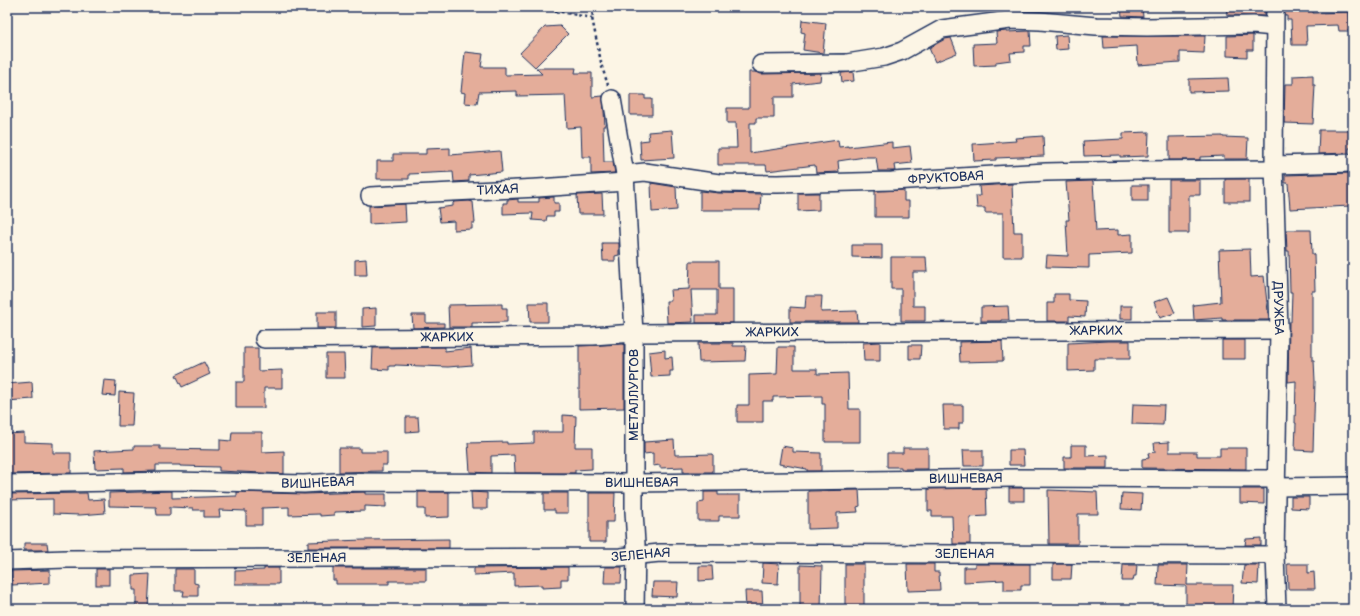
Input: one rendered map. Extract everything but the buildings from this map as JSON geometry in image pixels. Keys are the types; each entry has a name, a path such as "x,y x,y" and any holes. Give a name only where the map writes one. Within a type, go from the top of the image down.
{"street":[{"name":"ДРУЖБА","path":"1275,7 1274,167 1278,330 1275,554 1277,609"},
{"path":"761,64 847,63 884,57 902,51 942,29 1010,20 1096,26 1274,26"},
{"name":"МЕТАЛЛУРГОВ","path":"612,99 625,178 634,333 635,609"},
{"name":"ФРУКТОВАЯ","path":"625,178 645,172 719,183 778,184 892,181 1046,172 1274,167 1353,163"},
{"name":"ТИХАЯ","path":"370,196 538,188 625,178"},
{"name":"ЖАРКИХ","path":"264,339 593,336 634,333 1278,330"},
{"name":"ВИШНЕВАЯ","path":"7,484 174,481 304,484 335,482 634,483 1015,478 1353,486"},
{"name":"ЗЕЛЕНАЯ","path":"7,561 75,559 636,556 660,553 1275,554"}],"path":[{"path":"553,7 552,10 592,18"},
{"path":"594,7 592,18 602,67 612,99"}]}
